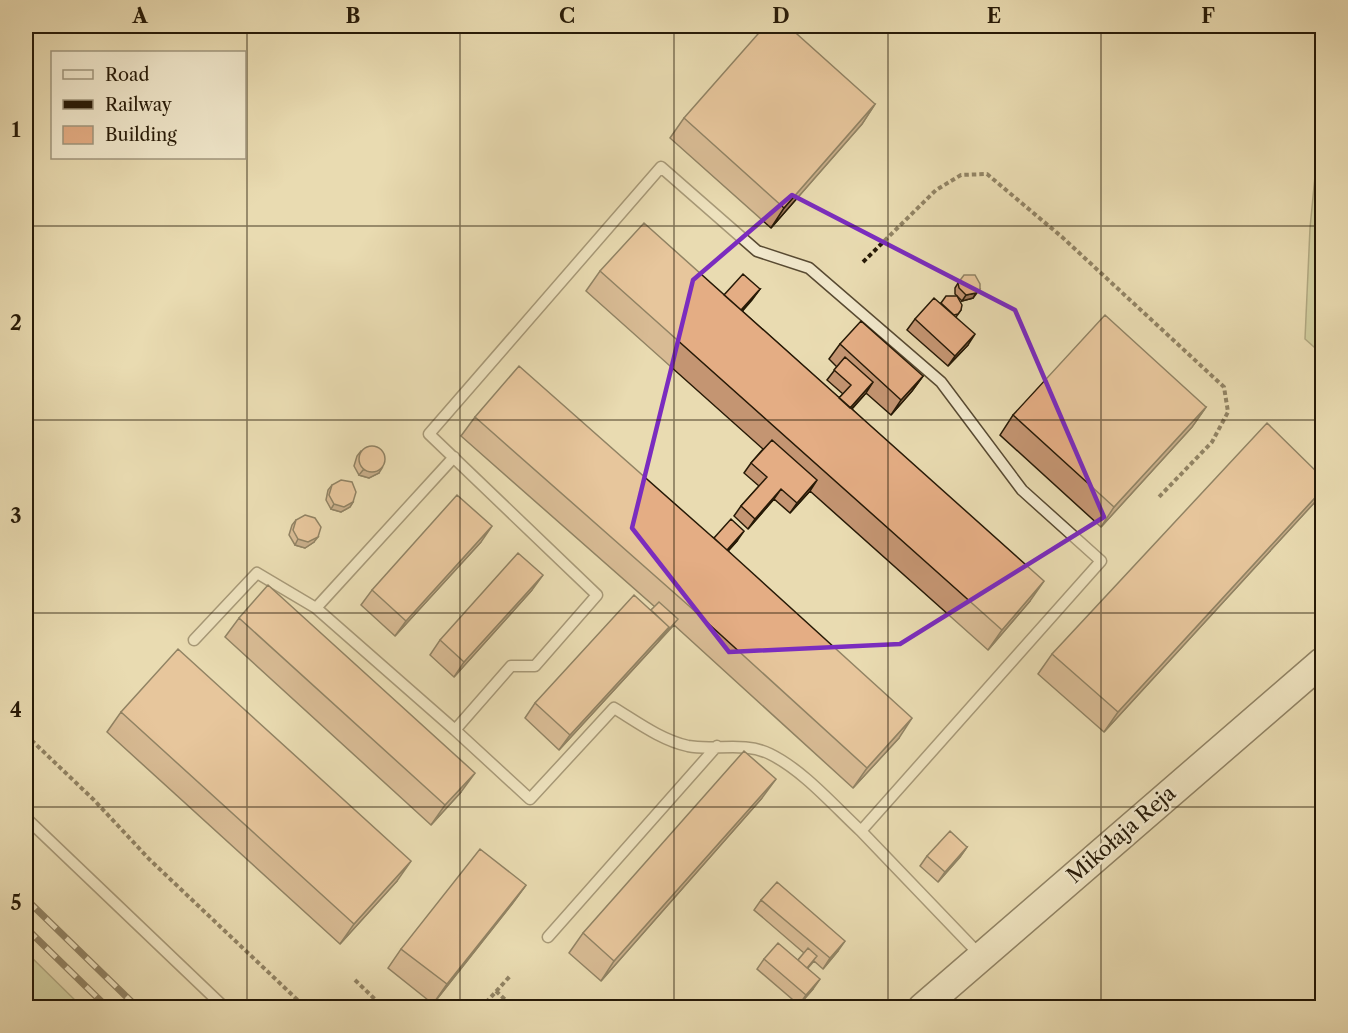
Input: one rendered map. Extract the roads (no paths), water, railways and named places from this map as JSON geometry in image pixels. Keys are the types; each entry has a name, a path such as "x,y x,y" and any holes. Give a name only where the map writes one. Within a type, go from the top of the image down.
{"street":[{"name":"Mikołaja Reja","path":"922,1008 980,955 1323,662"}],"lane":[{"path":"455,730 511,666 535,666 597,595 429,434 661,167 757,251 809,268 941,382 1022,490 1101,561 861,831"},
{"path":"316,608 454,457"},
{"path":"194,640 257,573 316,608 530,799 614,708 662,737 688,746 737,746 768,753 792,768 861,831 980,955"},
{"path":"548,937 717,746"},
{"path":"26,818 225,1008"}],"railway":[{"path":"26,899 138,1008"},
{"path":"26,928 108,1008"}]}
